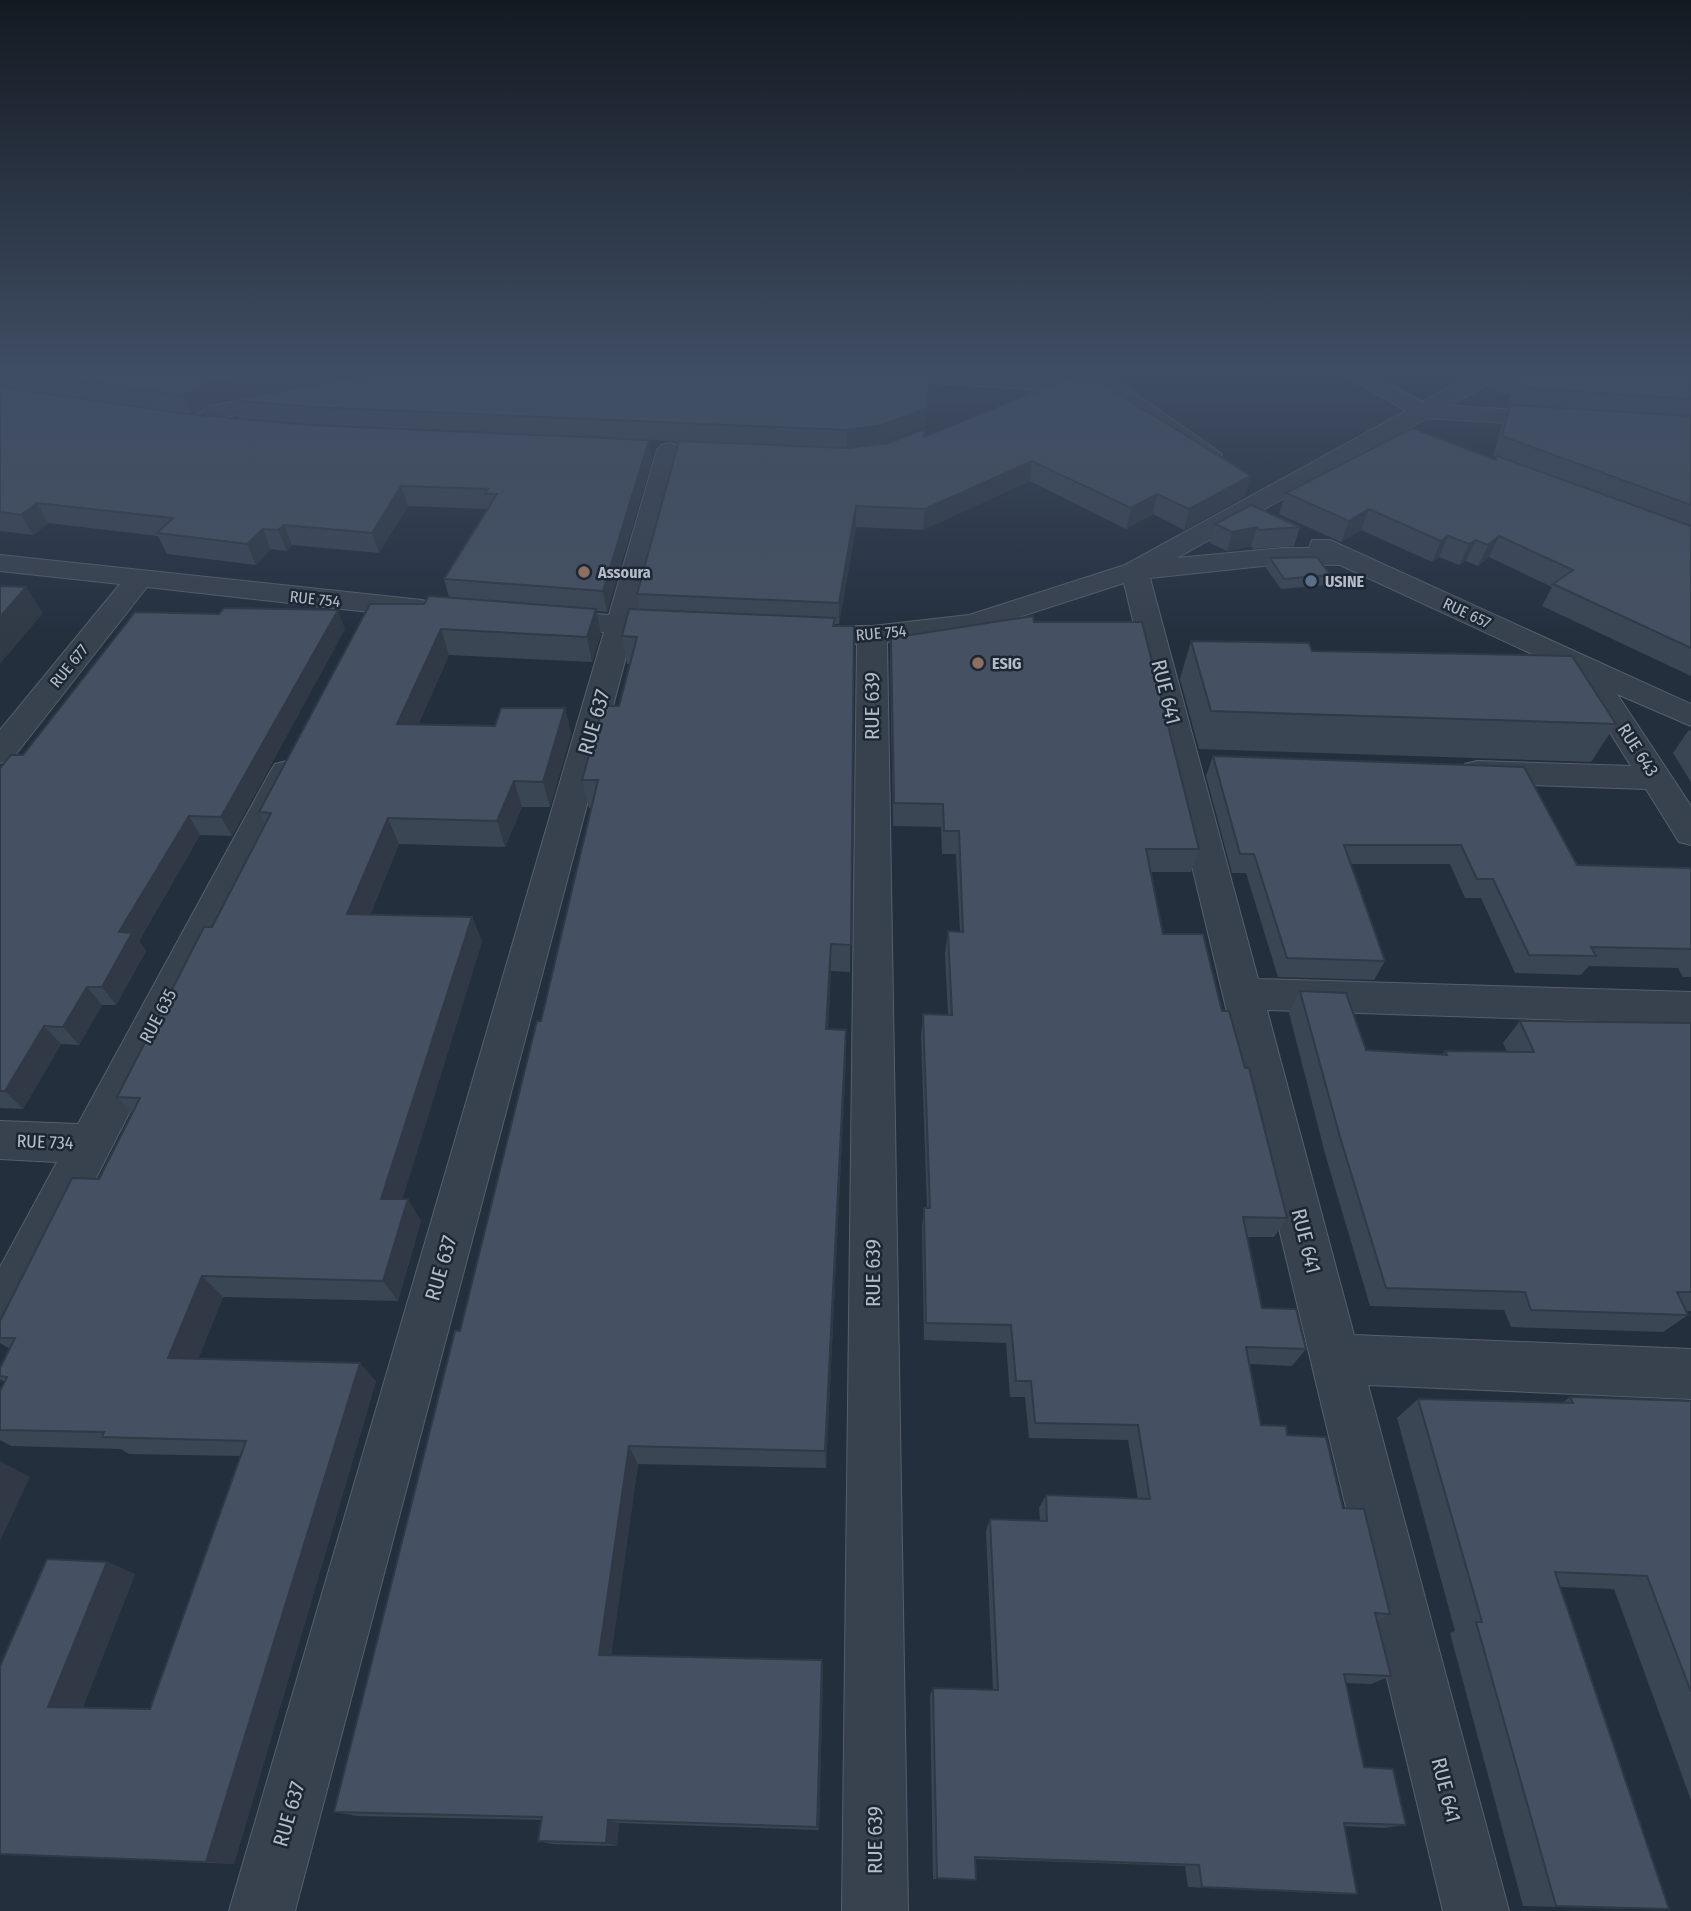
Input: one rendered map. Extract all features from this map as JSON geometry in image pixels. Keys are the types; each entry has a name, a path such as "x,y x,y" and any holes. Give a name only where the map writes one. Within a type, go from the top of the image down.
{"street":[{"name":"RUE 637","path":"262,1911 666,460"},
{"path":"1218,460 1225,465"},
{"name":"RUE 754","path":"775,633 872,635 973,623 1135,571 1243,510 1258,487 1318,460"},
{"name":"RUE 657","path":"1243,510 1691,716"},
{"path":"1135,571 1282,556 1346,557"},
{"name":"RUE 754","path":"0,563 443,611"},
{"name":"RUE 641","path":"1135,571 1197,763 1243,994 1476,1911"},
{"name":"RUE 677","path":"0,752 138,580"},
{"path":"356,642 375,605"},
{"path":"512,616 705,630"},
{"name":"RUE 639","path":"872,635 875,1911"},
{"name":"RUE 643","path":"1586,668 1691,833"},
{"name":"RUE 635","path":"0,1315 304,740"},
{"path":"1448,771 1656,778"},
{"path":"1243,994 1691,1008"},
{"name":"RUE 734","path":"0,1140 91,1144"},
{"path":"1336,1359 1691,1374"}],"building":[{"path":"0,460 643,460 603,591 444,579 497,494 485,494 488,489 401,486 372,533 284,525 278,530 263,529 247,544 157,533 173,518 37,503 21,515 0,512"},
{"path":"674,460 1226,460 1251,476 1189,509 1157,494 1131,508 1032,461 925,509 856,506 839,603 637,594"},
{"path":"1350,460 1509,460 1691,526 1691,648 1553,584 1573,570 1499,536 1488,545 1476,540 1469,544 1448,536 1441,541 1369,509 1349,521 1286,493"},
{"path":"1568,460 1691,460 1691,505"},
{"path":"1251,505 1300,527 1259,530 1257,527 1232,532 1215,524"},
{"path":"1317,557 1330,575 1284,579 1270,558"},
{"path":"0,586 26,587 0,617"},
{"path":"429,596 596,609 587,637 441,629 397,724 495,726 501,708 565,708 543,782 514,781 497,821 388,818 347,914 472,917 381,1199 408,1199 383,1281 202,1276 168,1358 360,1363 206,1862 0,1854 0,1666 47,1559 107,1562 48,1707 150,1709 246,1441 102,1437 104,1432 0,1430 0,1391 7,1377 0,1376 0,1368 15,1338 0,1338 0,1321 72,1178 99,1179 140,1098 117,1097 204,927 212,927 271,813 259,812 370,604 424,604"},
{"path":"224,608 338,610 221,817 189,816 119,932 132,933 102,987 87,987 63,1027 44,1026 5,1091 0,1091 0,768 11,755 23,755 135,612 219,614"},
{"path":"629,609 835,618 833,626 854,626 851,945 831,944 826,1029 846,1030 825,1451 629,1446 599,1655 822,1660 817,1827 608,1820 606,1843 538,1841 542,1817 334,1812 455,1331 460,1331 537,1021 541,1021 598,780 582,780 603,706 619,706 637,637 622,636"},
{"path":"1033,616 1034,622 1142,622 1199,849 1146,849 1163,934 1203,934 1222,1011 1229,1011 1245,1068 1249,1068 1287,1218 1243,1217 1262,1308 1296,1309 1306,1349 1246,1347 1261,1425 1286,1426 1287,1435 1326,1437 1343,1508 1364,1509 1390,1614 1375,1613 1391,1676 1344,1674 1364,1767 1393,1769 1406,1825 1344,1823 1357,1894 1202,1887 1199,1865 975,1857 976,1880 937,1878 933,1688 998,1690 990,1519 1047,1521 1046,1495 1150,1499 1138,1425 1035,1423 1031,1381 1016,1381 1011,1325 926,1323 924,1208 930,1208 923,1014 952,1015 948,931 963,932 959,831 944,831 943,804 894,803 891,638"},
{"path":"1191,641 1309,643 1312,651 1572,656 1616,724 1211,711"},
{"path":"1213,756 1524,767 1577,865 1691,869 1691,949 1591,947 1596,956 1529,955 1493,879 1477,879 1461,845 1344,845 1385,961 1287,958 1254,854 1240,854"},
{"path":"1300,991 1346,993 1366,1050 1447,1055 1445,1051 1534,1052 1520,1021 1691,1023 1691,1292 1677,1292 1688,1315 1531,1310 1525,1292 1386,1288 1340,1137"},
{"path":"1570,1397 1691,1401 1691,1692 1647,1576 1555,1572 1669,1909 1556,1906 1476,1622 1482,1622 1418,1399 1573,1403"}],"place":[{"name":"Assoura","path":"584,572"},
{"name":"USINE","path":"1311,581"},
{"name":"ESIG","path":"978,663"}]}
